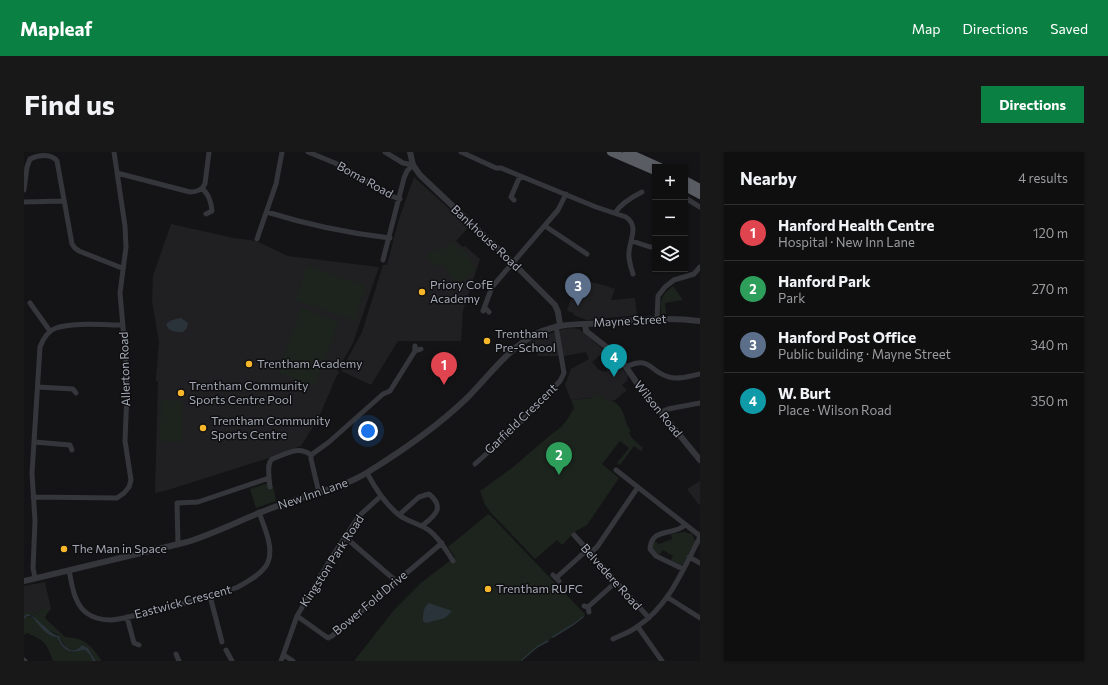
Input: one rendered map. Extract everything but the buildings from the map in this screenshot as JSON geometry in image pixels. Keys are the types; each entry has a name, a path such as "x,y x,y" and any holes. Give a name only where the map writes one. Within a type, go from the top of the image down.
{"highway":[{"path":"611,152 626,154 652,164"},
{"path":"626,154 652,169"},
{"path":"688,182 700,188"},
{"path":"688,189 700,195"}],"street":[{"name":"Allerton Road","path":"33,497 118,498 130,487 131,480 126,441 127,392 120,293 122,268 126,247 125,226 114,152"},
{"path":"117,173 190,192 196,192 203,189 205,184 210,152"},
{"path":"257,238 276,184 282,152"},
{"name":"Boma Road","path":"308,152 335,163 391,196 400,199"},
{"path":"385,152 403,163 413,165"},
{"name":"Bankhouse Road","path":"410,152 413,165 420,176 513,262 555,305 558,312 558,326"},
{"path":"461,152 496,168 501,168 626,217 632,222 633,226 632,241 629,253 633,274"},
{"path":"24,190 27,163 30,159 34,157 52,156 57,161 72,244 75,248 122,268"},
{"path":"383,260 400,199 404,178 407,170 413,165"},
{"path":"511,198 520,176"},
{"path":"203,189 210,200 211,213"},
{"path":"489,312 484,309 492,287 558,210 566,194"},
{"path":"615,213 618,208 639,195"},
{"path":"688,200 700,207"},
{"path":"24,202 64,201"},
{"path":"267,212 301,223 331,230 390,238"},
{"path":"545,226 587,254"},
{"path":"632,241 652,247"},
{"path":"657,319 658,296 665,287 674,280 694,274 700,267"},
{"path":"33,305 50,331"},
{"name":"Mayne Street","path":"558,326 573,323 585,324 657,319 700,321"},
{"name":"Wilson Road","path":"585,324 586,332 609,348 626,367 637,383 700,460"},
{"path":"34,578 35,521 32,473 40,347 42,340 50,331 56,328 123,325"},
{"name":"Garfield Crescent","path":"475,464 512,431 560,381 564,373 558,326"},
{"name":"New Inn Lane","path":"24,581 178,545 204,537 259,512 292,500 340,486 367,473 429,429 470,394 497,364 515,348 538,333 558,326"},
{"path":"311,455 380,401 383,394 390,391 417,349"},
{"path":"626,367 635,363 648,364 667,377 674,378 700,374"},
{"path":"38,387 74,389"},
{"path":"661,412 700,402"},
{"path":"34,442 72,446"},
{"path":"270,487 269,461 298,450 306,451 311,455 319,493"},
{"path":"613,639 638,627 649,618 667,597 700,537 616,470"},
{"path":"367,473 381,496 399,515 429,531 442,543 453,561"},
{"path":"178,545 177,500 198,502 269,478"},
{"path":"556,578 597,547 638,488"},
{"path":"399,515 419,497 429,494 436,502 438,509 436,514 422,526"},
{"name":"Kingston Park Road","path":"282,661 297,616 359,516 381,496"},
{"name":"Eastwick Crescent","path":"69,570 79,606 87,613 97,618 110,620 127,617 210,596 237,587 252,579 267,565 270,552 269,543 259,512"},
{"path":"683,569 656,556 650,549 650,544 657,535 682,528 685,525"},
{"name":"Belvedere Road","path":"574,535 649,618"},
{"path":"345,537 396,581"},
{"name":"Bower Fold Drive","path":"297,616 328,638 442,543"},
{"path":"689,557 700,563"},
{"path":"587,608 616,582"},
{"path":"210,596 222,642"},
{"path":"667,597 700,618"},
{"path":"127,617 135,645"},
{"path":"638,627 662,661"},
{"path":"226,650 229,660"},
{"path":"176,654 178,661"},
{"path":"284,655 293,661"}],"shaded area":[{"name":"Priory CofE Academy","path":"414,177 467,225 467,229 456,241 463,247 465,246 480,259 463,311 461,341 398,341 371,385 341,371 362,332 383,265 387,265 399,219"},
{"name":"Trentham Academy","path":"171,224 234,238 256,241 288,256 379,267 353,343 337,371 340,372 337,375 319,417 301,446 269,458 155,493 158,381 156,381 156,378 159,342 152,301 153,276"},
{"path":"453,243 465,252 476,271 455,284 443,263 434,267 427,255 436,250 437,252"},
{"path":"307,266 366,286 355,320 296,300"},
{"path":"582,280 615,289 611,300 635,298 637,315 587,320 573,315 574,313 567,311 572,296 578,298"},
{"path":"673,286 683,300 665,303 666,314 661,314 662,298"},
{"path":"302,308 339,322 314,386 278,372"},
{"path":"181,318 188,323 187,328 183,332 173,331 167,327 166,324 175,319"},
{"path":"564,329 579,329 605,351 592,362 599,370 605,372 618,363 628,376 627,381 622,385 627,390 615,400 610,401 596,397 571,400 565,385 571,369 589,359 586,352 565,356 538,356 529,342"},
{"path":"600,395 619,406 631,431 629,433 632,438 643,448 641,451 634,446 620,465 617,463 629,448 620,441 602,464 619,478 587,525 576,531 562,545 557,540 535,559 491,513 485,505 480,491 512,468 560,428 574,408 571,400 592,398"},
{"path":"161,400 183,401 182,442 160,441"},
{"path":"700,481 700,504 699,505 687,489"},
{"path":"268,483 269,487 273,486 276,501 256,508 250,489"},
{"name":"Trentham RUFC","path":"487,515 490,515 585,614 584,617 537,648 522,661 354,661 394,610 422,582 455,557 448,547"},
{"path":"684,532 692,534 695,541 683,564 681,565 673,562 671,560 673,556 663,550 660,554 658,554 652,548 653,542 655,541 659,544 672,539 671,534"},
{"path":"45,582 51,609 41,609 37,614 32,612 24,612 24,586"},
{"path":"429,603 452,611 445,618 426,623 423,621 423,614 424,609"},
{"path":"41,609 51,609 45,618 65,637 78,639 91,647 102,661 96,661 88,648 82,645 74,650 66,648 58,635 45,628 32,615 24,616 24,612 32,612 37,614"},
{"path":"27,614 31,616 27,616 24,619 24,616"},
{"path":"27,616 34,619 52,636 57,637 65,649 68,651 85,650 93,661 53,661 49,650 41,640 27,633 24,635 24,619"},
{"path":"31,616 54,634 59,636 60,640 68,649 75,650 82,645 88,648 96,661 93,661 85,650 68,651 62,646 57,637 49,635"}],"waterway":[{"path":"553,637 583,617"},
{"path":"522,660 537,647 548,641"}],"place":[{"name":"Priory CofE Academy","path":"422,292"},
{"name":"Hanford Post Office","path":"578,306"},
{"name":"Trentham Pre-School","path":"487,341"},
{"name":"Trentham Academy","path":"249,364"},
{"name":"W. Burt","path":"614,377"},
{"name":"Hanford Health Centre","path":"444,385"},
{"name":"Trentham Community Sports Centre Pool","path":"181,393"},
{"name":"Trentham Community Sports Centre","path":"203,428"},
{"name":"Hanford Park","path":"559,475"},
{"name":"The Man in Space","path":"64,549"},
{"name":"Trentham RUFC","path":"488,589"}]}
